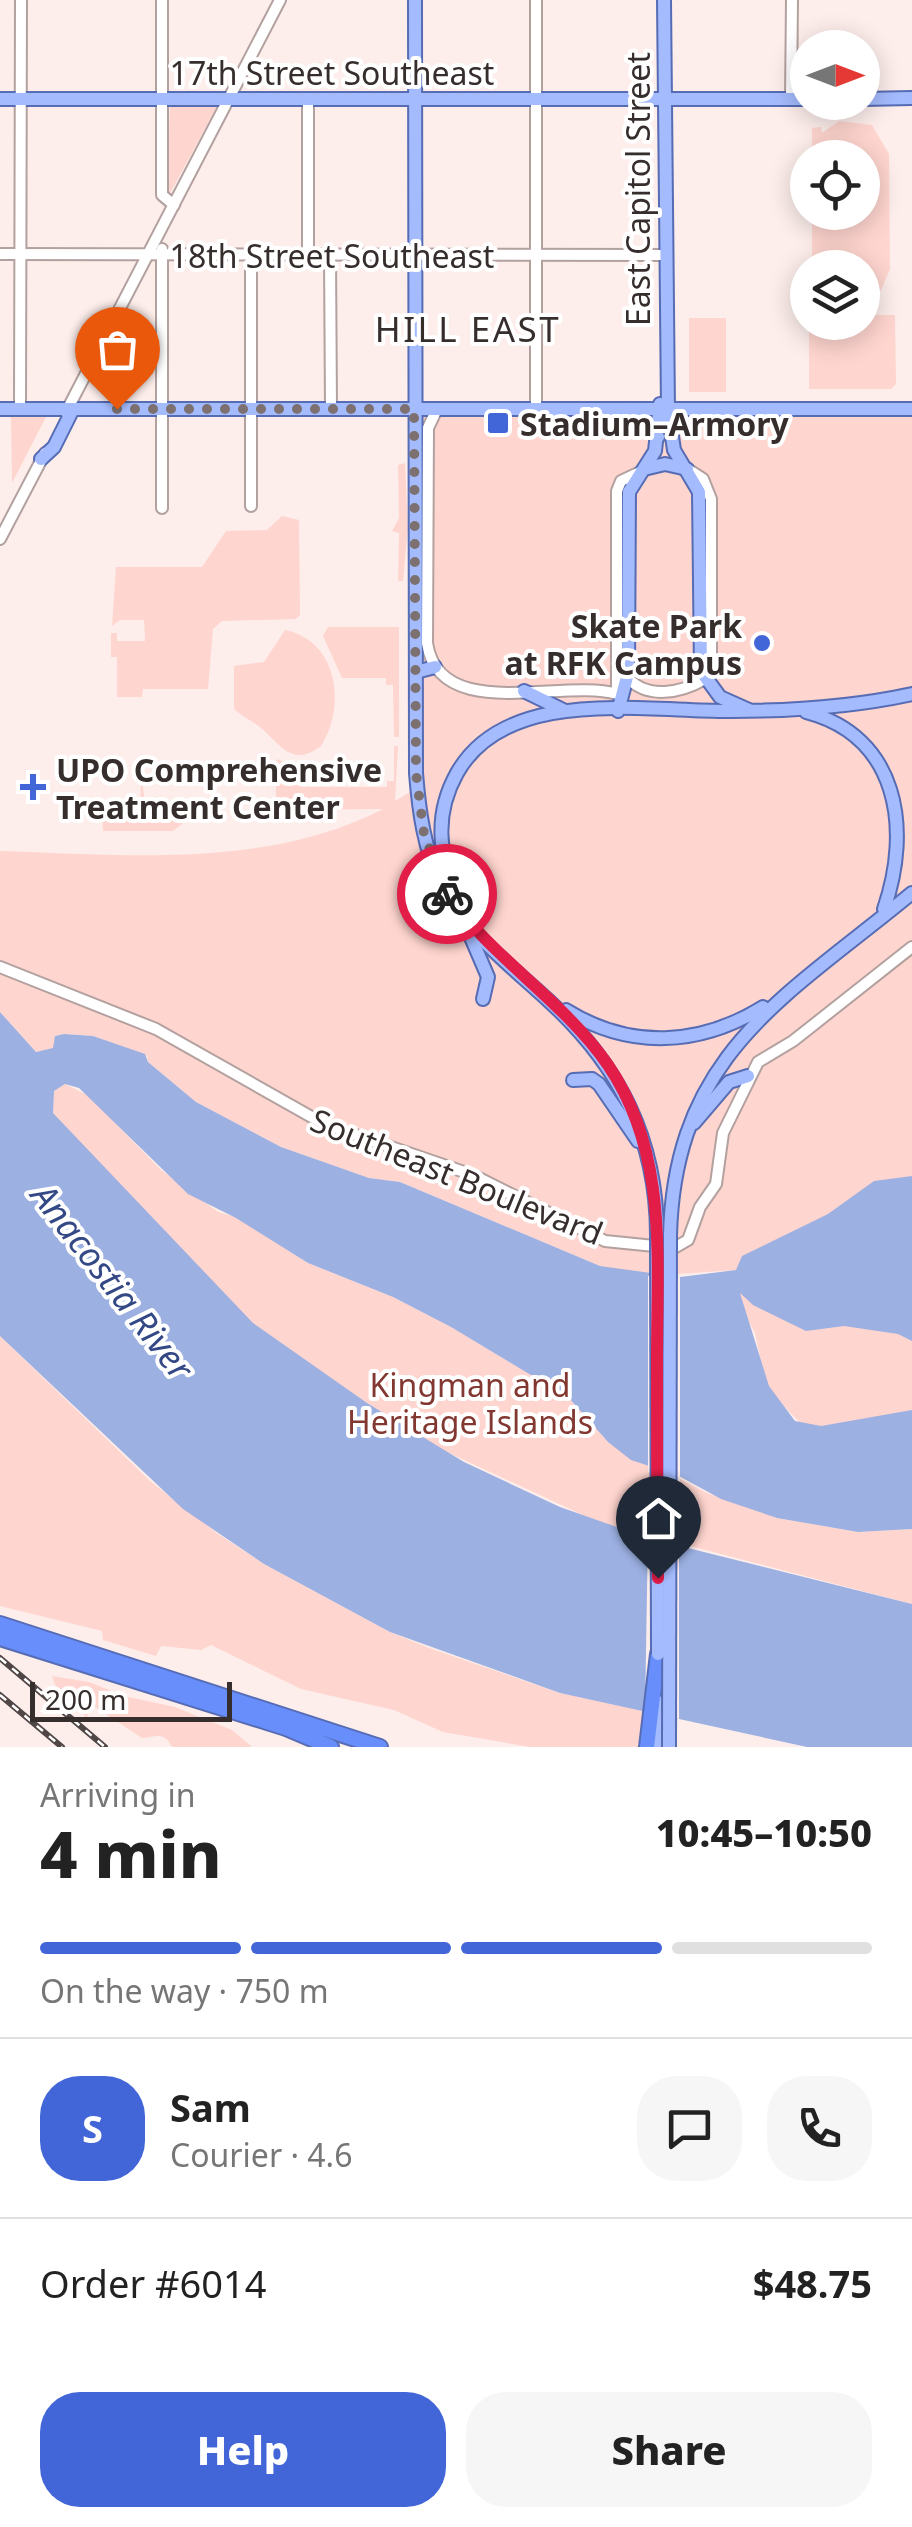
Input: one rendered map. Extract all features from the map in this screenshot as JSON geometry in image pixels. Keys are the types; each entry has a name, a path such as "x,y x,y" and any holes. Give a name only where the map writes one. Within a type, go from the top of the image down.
{"highway":[{"path":"0,1624 287,1722 331,1747"},
{"path":"0,1638 380,1747"},
{"path":"648,1747 658,1654"}],"main road":[{"path":"415,0 414,409 421,514 422,602 416,672 420,812 444,878 463,916 492,950 594,1046 624,1090 645,1140 654,1182 658,1239 669,1747"},
{"name":"East Capitol Street","path":"664,0 664,409"},
{"name":"17th Street Southeast","path":"0,99 790,98"},
{"path":"880,98 912,98"},
{"path":"42,459 54,447 70,408"},
{"path":"0,409 912,409"},
{"path":"622,409 645,420 658,437"},
{"path":"618,711 628,616 628,496 655,451 664,409"},
{"path":"664,409 673,446 699,492 700,663 710,711"},
{"path":"640,472 664,464 689,470"},
{"path":"700,536 711,550"},
{"path":"617,604 628,616"},
{"path":"416,672 435,666"},
{"path":"705,679 724,700 749,710"},
{"path":"591,711 623,687"},
{"path":"524,691 565,712"},
{"path":"444,878 442,811 460,768 486,740 518,720 591,711 794,710 912,694"},
{"path":"831,707 849,728 880,752 902,792 910,840 902,878 879,917"},
{"path":"794,710 849,728"},
{"path":"658,1747 658,1239 678,1157 693,1109 721,1062 796,987 912,892"},
{"path":"463,916 468,939 488,977 483,998"},
{"path":"546,999 599,1028 666,1040 728,1026 796,987"},
{"path":"678,1157 689,1131 714,1096 729,1082 748,1076"},
{"path":"573,1080 592,1079 599,1084 637,1138 654,1182"}],"street":[{"path":"20,409 21,0"},
{"path":"162,0 162,195 174,206"},
{"path":"70,408 280,0"},
{"path":"536,0 536,409"},
{"path":"791,30 792,0"},
{"path":"308,99 308,254"},
{"path":"162,228 162,508"},
{"name":"18th Street Southeast","path":"0,254 664,255"},
{"path":"251,254 252,506"},
{"path":"330,254 331,409"},
{"path":"421,514 428,428 436,409"},
{"path":"0,539 42,459"},
{"path":"422,602 427,642 435,666 448,681 463,688 524,691 623,687 663,691 682,690 705,679 712,657 710,494 704,478 689,470"},
{"path":"623,687 617,604 618,488 640,472"},
{"path":"658,1239 674,1248 688,1240 700,1206 716,1184 723,1133 758,1062 793,1041 912,947"},
{"name":"Southeast Boulevard","path":"0,967 156,1029 324,1124 473,1176 605,1240 658,1239"}],"green space":[{"path":"170,104 215,104 216,108 167,199"},
{"path":"839,121 872,125 889,154 890,269 880,291 880,250 812,250 812,230 880,230 880,140 812,140 812,128 821,127 822,133"},
{"path":"880,315 895,315 896,384 891,389 809,389 809,340 880,340"},
{"path":"689,318 726,318 726,392 689,392"},
{"path":"422,414 912,416 912,1217 863,1200 736,1270 648,1276 600,1266 400,1182 369,1178 281,1147 196,1102 148,1062 147,1056 93,1036 64,1034 55,1036 54,1048 36,1052 0,1012 0,851 146,855 244,850 338,828 383,809 276,810 276,772 289,783 293,778 275,763 277,759 288,764 288,769 301,770 301,787 387,787 387,781 394,781 394,746 398,746 395,801 423,784"},
{"path":"11,417 46,417 12,483"},
{"path":"405,463 408,527 403,581 398,581 399,533 392,531 399,518 398,465"},
{"path":"282,516 299,520 300,615 296,619 222,621 213,629 208,689 143,689 142,697 117,697 117,657 111,657 111,633 117,633 117,641 145,641 144,620 120,620 112,626 116,567 202,567 226,531 267,530"},
{"path":"328,627 399,627 399,737 394,737 393,685 386,685 386,678 342,678 323,636"},
{"path":"285,630 317,647 333,678 334,713 329,730 321,746 302,755 288,752 234,709 234,666 264,662"},
{"path":"141,772 147,819 183,819 182,824 173,831 103,831 102,817 140,817"},
{"name":"Kingman and Heritage Islands","path":"65,1084 89,1096 160,1169 218,1212 236,1217 308,1263 393,1297 451,1327 569,1398 608,1442 707,1493 777,1518 858,1532 912,1529 912,1604 598,1522 449,1453 315,1434 53,1113 53,1091"},
{"path":"912,1241 912,1410 811,1434 781,1403 769,1398 755,1333 736,1298 741,1291"},
{"path":"0,1336 150,1481 264,1564 390,1632 429,1648 560,1693 645,1711 638,1747 530,1747 443,1732 394,1710 301,1689 211,1645 201,1650 161,1646 156,1656 103,1640 102,1631 0,1606"},
{"path":"52,1676 89,1682 124,1696 175,1707 232,1730 252,1747 172,1747 163,1737 142,1738 94,1706 88,1708 87,1718 56,1687"}],"water":[{"name":"Anacostia River","path":"0,1012 36,1052 53,1048 55,1036 64,1034 93,1036 145,1054 148,1062 196,1102 281,1147 369,1178 400,1182 600,1266 680,1277 736,1270 742,1256 828,1214 874,1181 912,1176 912,1341 898,1334 844,1326 806,1331 753,1305 740,1293 769,1386 795,1421 821,1426 912,1410 912,1529 858,1532 777,1518 721,1499 679,1476 631,1460 608,1442 569,1398 451,1327 393,1297 308,1263 236,1218 188,1194 79,1088 65,1084 54,1091 53,1113 253,1323 367,1403 464,1462 560,1507 648,1538 912,1604 912,1747 807,1747 560,1693 390,1632 264,1564 183,1509 0,1336"}],"pier":[{"path":"648,1276 680,1277 680,1482 648,1472"},
{"path":"648,1533 679,1541 679,1719 645,1711"}],"railway":[{"path":"0,1658 105,1747"},
{"path":"0,1695 62,1747"}],"way so far":[{"path":"117,409 414,409 416,773 424,834 447,894"}],"place":[{"name":"Stadium–Armory","path":"498,423"},
{"name":"Skate Park at RFK Campus","path":"762,643"},
{"name":"UPO Comprehensive Treatment Center","path":"33,787"}],"district":[{"name":"HILL EAST","path":"468,328"}],"route":[{"path":"447,894 492,950 594,1046 624,1090 645,1140 657,1206 658,1578"}]}
